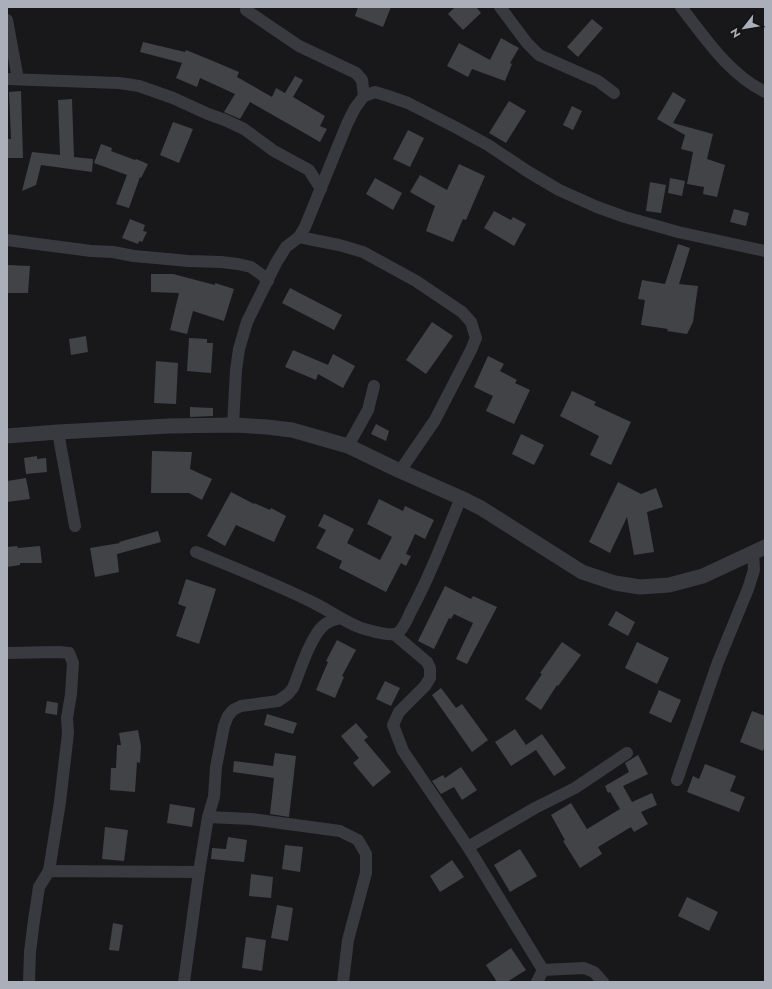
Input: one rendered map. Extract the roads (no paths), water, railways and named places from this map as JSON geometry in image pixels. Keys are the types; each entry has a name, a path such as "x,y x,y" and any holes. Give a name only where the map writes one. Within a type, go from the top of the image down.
{"street":[{"path":"500,7 526,43 539,55 598,81 614,93"},
{"path":"681,7 716,52 737,74 765,92"},
{"path":"246,10 299,46 356,72 362,80 364,96"},
{"path":"7,20 13,79 119,83 140,86 173,98 244,129 274,151 309,170 321,189"},
{"path":"233,425 236,370 239,349 247,322 276,263 286,247 299,237 355,108 364,96 375,92 408,103 488,145 559,190 624,217 678,232 765,251"},
{"path":"299,237 339,245 363,252 416,281 462,312 471,322 476,338 472,350 436,420 400,471"},
{"path":"7,240 113,252 134,256 238,264 251,267 268,281"},
{"path":"348,446 368,410 374,386"},
{"path":"7,436 170,426 233,425 292,430 348,446 461,498 481,508 582,572 615,583 640,587 669,585 703,576 759,549"},
{"path":"58,432 75,526"},
{"path":"196,552 268,581 314,603 360,628 384,634 394,634 398,633 402,628 418,598 461,498"},
{"path":"677,780 718,662 748,589 759,549"},
{"path":"184,982 199,872 208,817 214,797 216,767 224,726 228,716 233,710 241,706 278,701 288,694 320,630 326,623 340,618"},
{"path":"394,634 427,662 430,668 430,678 425,686 399,712 393,725 395,734 403,750 468,847 543,970"},
{"path":"7,653 69,653 73,664 71,694 67,718 68,733 64,769 49,871 39,887 30,952 29,982"},
{"path":"468,847 535,808 575,788 627,753"},
{"path":"208,817 251,819 340,831 358,840 366,854 366,873 348,940 343,982"},
{"path":"49,871 199,872"},
{"path":"543,970 584,968 594,972 603,982"},
{"path":"537,982 543,970"}]}
